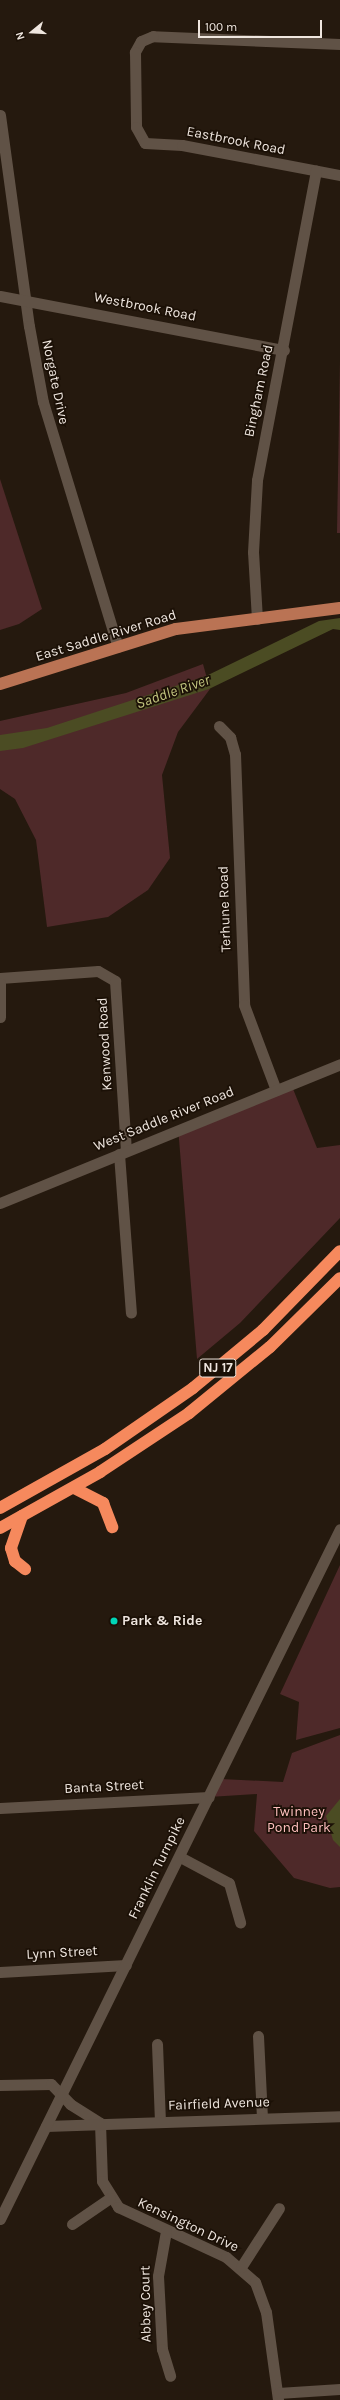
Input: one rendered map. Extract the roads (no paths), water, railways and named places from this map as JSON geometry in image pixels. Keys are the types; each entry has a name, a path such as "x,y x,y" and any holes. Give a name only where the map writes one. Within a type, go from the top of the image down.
{"highway":[{"name":"NJ 17","path":"0,1508 105,1449 193,1388 274,1319 340,1251"},
{"name":"NJ 17","path":"0,1528 74,1488 158,1435 219,1390 281,1337 340,1278"},
{"path":"74,1488 103,1503 112,1527"},
{"path":"22,1516 12,1548 15,1561 24,1569"}],"main road":[{"name":"East Saddle River Road","path":"0,684 176,629 257,620 340,608"}],"street":[{"name":"Eastbrook Road","path":"340,44 152,36 141,41 135,52 136,127 145,143 182,145 340,175"},
{"name":"Norgate Drive","path":"0,115 28,300 36,368 56,452 118,647"},
{"name":"Bingham Road","path":"257,620 253,552 257,480 284,350 316,171"},
{"name":"Westbrook Road","path":"0,296 28,300 284,350"},
{"name":"Terhune Road","path":"219,726 230,737 235,754 244,1005 276,1090"},
{"name":"Kenwood Road","path":"0,978 98,972 114,981 122,1152"},
{"path":"0,983 0,1017"},
{"name":"West Saddle River Road","path":"0,1203 340,1064"},
{"path":"122,1152 131,1313"},
{"name":"Franklin Turnpike","path":"0,2219 180,1857 340,1529"},
{"name":"Banta Street","path":"0,1808 209,1797"},
{"path":"180,1857 229,1883 240,1922"},
{"name":"Lynn Street","path":"0,1972 126,1965"},
{"path":"258,2036 262,2118"},
{"path":"157,2044 160,2121"},
{"path":"0,2085 45,2083 55,2087 61,2094 100,2123"},
{"name":"Fairfield Avenue","path":"46,2126 340,2116"},
{"name":"Kensington Drive","path":"100,2123 101,2176 110,2198 126,2213 241,2267 255,2282 265,2307 278,2396"},
{"path":"72,2224 110,2198"},
{"path":"241,2267 279,2208"},
{"name":"Abbey Court","path":"166,2231 158,2276 162,2349 170,2376"},
{"path":"278,2396 340,2389"}],"water":[{"name":"Saddle River","path":"340,618 340,630 333,629 209,689 23,748 0,751 0,735 47,728 206,676 319,621"},
{"path":"340,1799 340,1847 333,1840 326,1816"}],"place":[{"name":"Park & Ride","path":"114,1621"}],"park label":[{"name":"Twinney Pond Park","path":"299,1820"}]}
